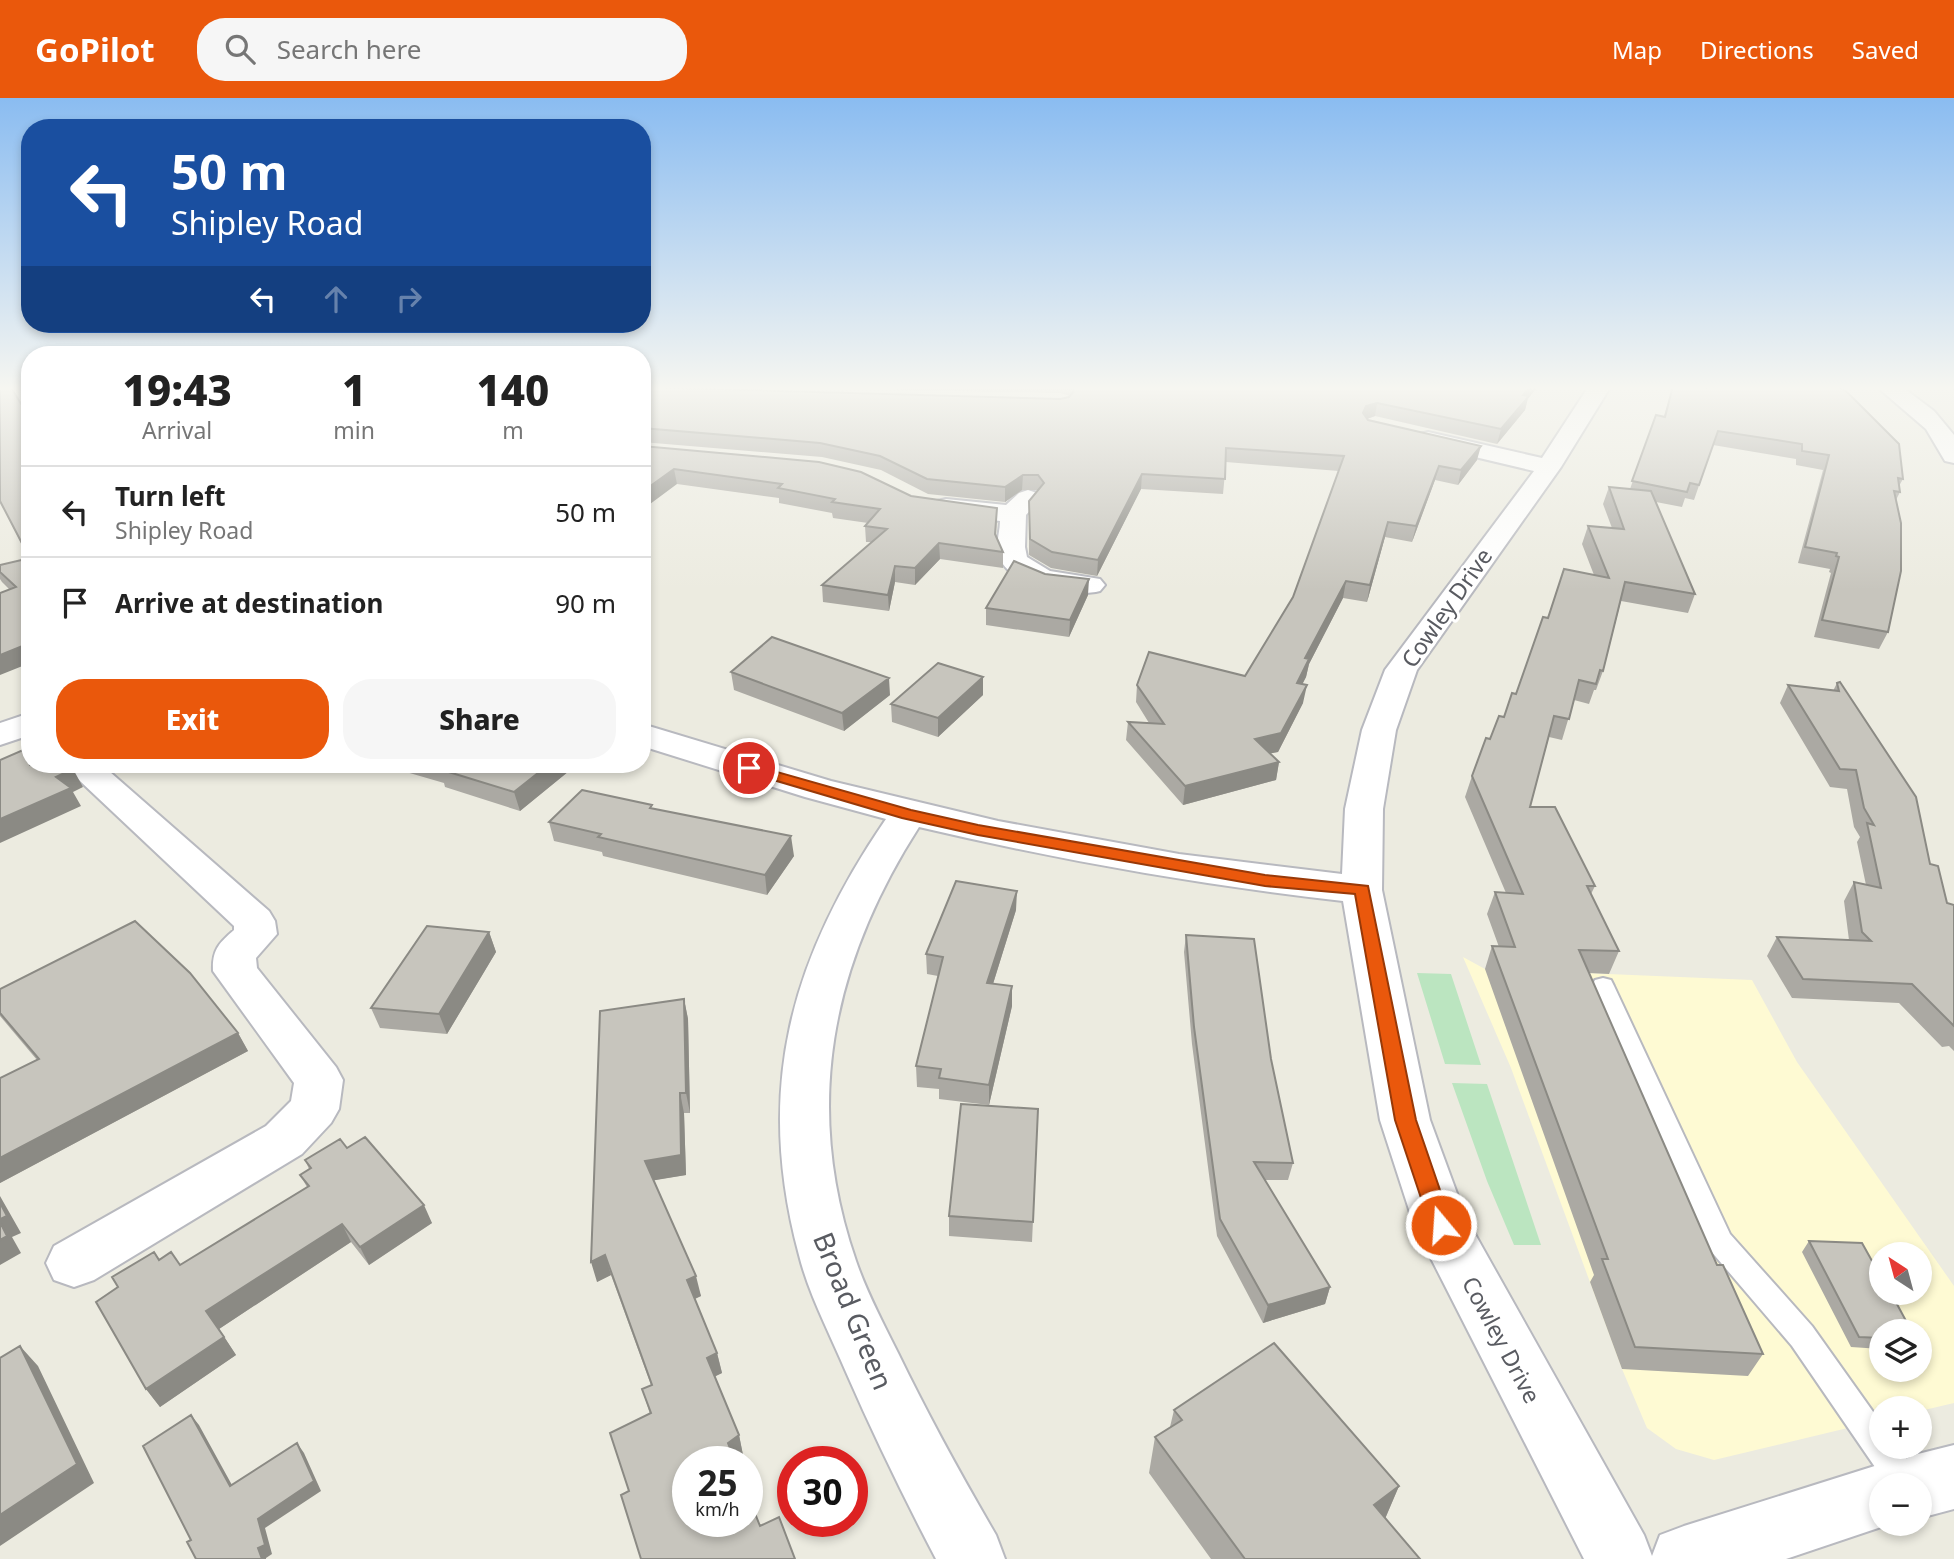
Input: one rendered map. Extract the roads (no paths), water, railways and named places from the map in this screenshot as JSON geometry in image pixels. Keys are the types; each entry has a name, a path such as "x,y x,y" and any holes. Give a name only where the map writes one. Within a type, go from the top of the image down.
{"street":[{"path":"1494,454 1549,467"},
{"name":"Cowley Drive","path":"1557,454 1401,670 1379,730 1364,809 1362,890 1405,1120 1441,1225 1620,1559"},
{"path":"921,504 1020,506 1015,523 1015,559 1038,579 1090,586"},
{"path":"0,735 21,727"},
{"path":"651,737 696,753 908,814 978,830 1265,880 1362,890"},
{"path":"74,1263 284,1140 314,1109 319,1080 235,971 234,954 256,934 254,921 90,773"},
{"name":"Broad Green","path":"908,814 883,849 854,904 820,983 806,1052 806,1154 826,1254 839,1288 915,1456 972,1559"},
{"path":"1932,1482 1954,1477"},
{"path":"1684,1559 1869,1500"}],"lane":[{"path":"1603,986 1720,1242 1802,1336 1898,1473"}]}
